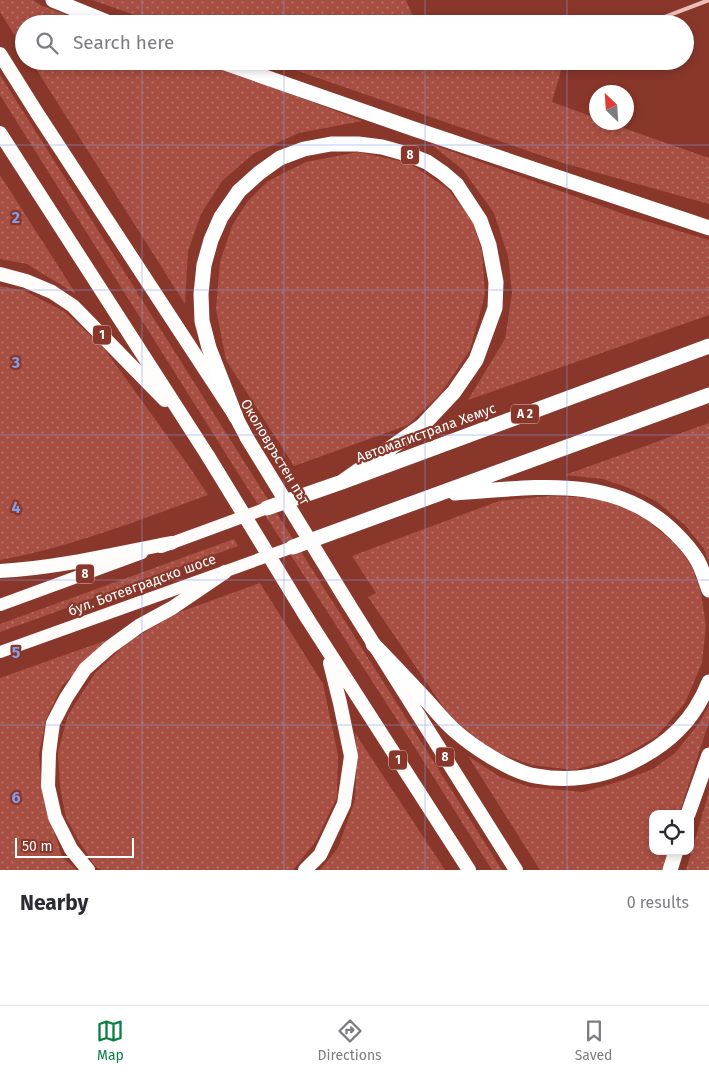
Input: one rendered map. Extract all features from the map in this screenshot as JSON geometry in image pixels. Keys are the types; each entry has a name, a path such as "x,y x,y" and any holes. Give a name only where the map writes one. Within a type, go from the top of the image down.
{"highway":[{"path":"53,0 90,15"},
{"name":"Околовръстен път","path":"0,54 236,417 373,644 516,870"},
{"path":"245,70 709,228"},
{"path":"0,133 187,423"},
{"name":"8","path":"236,417 209,348 202,321 201,294 204,265 211,240 221,217 239,191 280,158 304,149 331,144 382,146 408,154 443,172 458,185 480,220 489,245 496,282 495,308 476,360 454,392 422,426 342,482"},
{"name":"1","path":"0,274 26,281 52,292 73,306 187,423 327,650 469,870"},
{"name":"Автомагистрала Хемус","path":"267,508 709,346"},
{"path":"293,547 709,395"},
{"path":"438,494 557,487 608,494 629,501 651,513 680,538 696,558 709,590"},
{"path":"0,571 53,565 171,543"},
{"path":"88,870 71,849 55,817 48,786 49,754 53,723 66,698 85,669 110,647 139,626 172,608 225,572"},
{"path":"373,644 454,730 483,752 507,766 535,776 564,778 594,776 619,769 650,753 670,739 683,724 699,704 709,682"},
{"path":"305,870 320,855 344,804 351,756 327,650"},
{"path":"689,810 709,755"},
{"path":"670,870 675,855"}],"main road":[{"path":"171,543 267,508"},
{"name":"8","path":"0,605 171,543"},
{"name":"бул. Ботевградско шосе","path":"0,652 293,547"}],"lane":[{"path":"670,15 709,0"}],"shaded area":[{"path":"0,0 33,0 42,6 68,15 15,15 15,36 0,12"},
{"path":"92,0 406,0 412,15 134,15"},
{"path":"37,70 227,70 362,121 299,133 253,154 222,181 201,214 188,251 185,304"},
{"path":"295,70 561,70 552,102 589,115 589,130 629,130 709,158 709,204 563,163"},
{"path":"0,75 502,870 492,870 243,481 0,95"},
{"path":"431,144 629,216 709,240 709,315 468,400 505,339 512,293 508,256 494,213 463,170"},
{"path":"358,152 409,163 448,189 472,220 482,251 485,294 470,350 441,393 408,425 294,466 226,360 216,309 220,262 232,226 247,202 268,181 306,162"},
{"path":"0,175 76,294 27,264 0,259"},
{"path":"0,286 25,291 65,312 103,347 208,495 79,540 0,560"},
{"path":"709,423 709,561 704,549 686,526 656,501 629,488 603,479 565,475"},
{"path":"549,496 594,498 623,507 648,521 673,542 691,564 701,593 706,626 702,663 685,703 656,737 619,758 573,770 532,765 493,751 450,717 368,597 376,593 352,556 499,501"},
{"path":"234,539 238,546 0,632 0,624"},
{"path":"260,583 323,684 338,755 337,797 316,841 293,870 101,870 95,866 66,818 60,787 58,752 68,715 95,673 128,642 177,613"},
{"path":"107,640 62,686 46,719 39,754 42,792 62,857 77,870 0,870 0,678"},
{"path":"709,706 709,722 680,810 649,810 649,855 667,855 662,870 540,870 468,756 500,777 530,787 583,792 653,769 675,753 697,726"},
{"path":"355,733 445,870 320,870 338,848 355,800 357,750"},
{"path":"709,792 709,870 686,870 690,855 694,855 694,843"}]}
